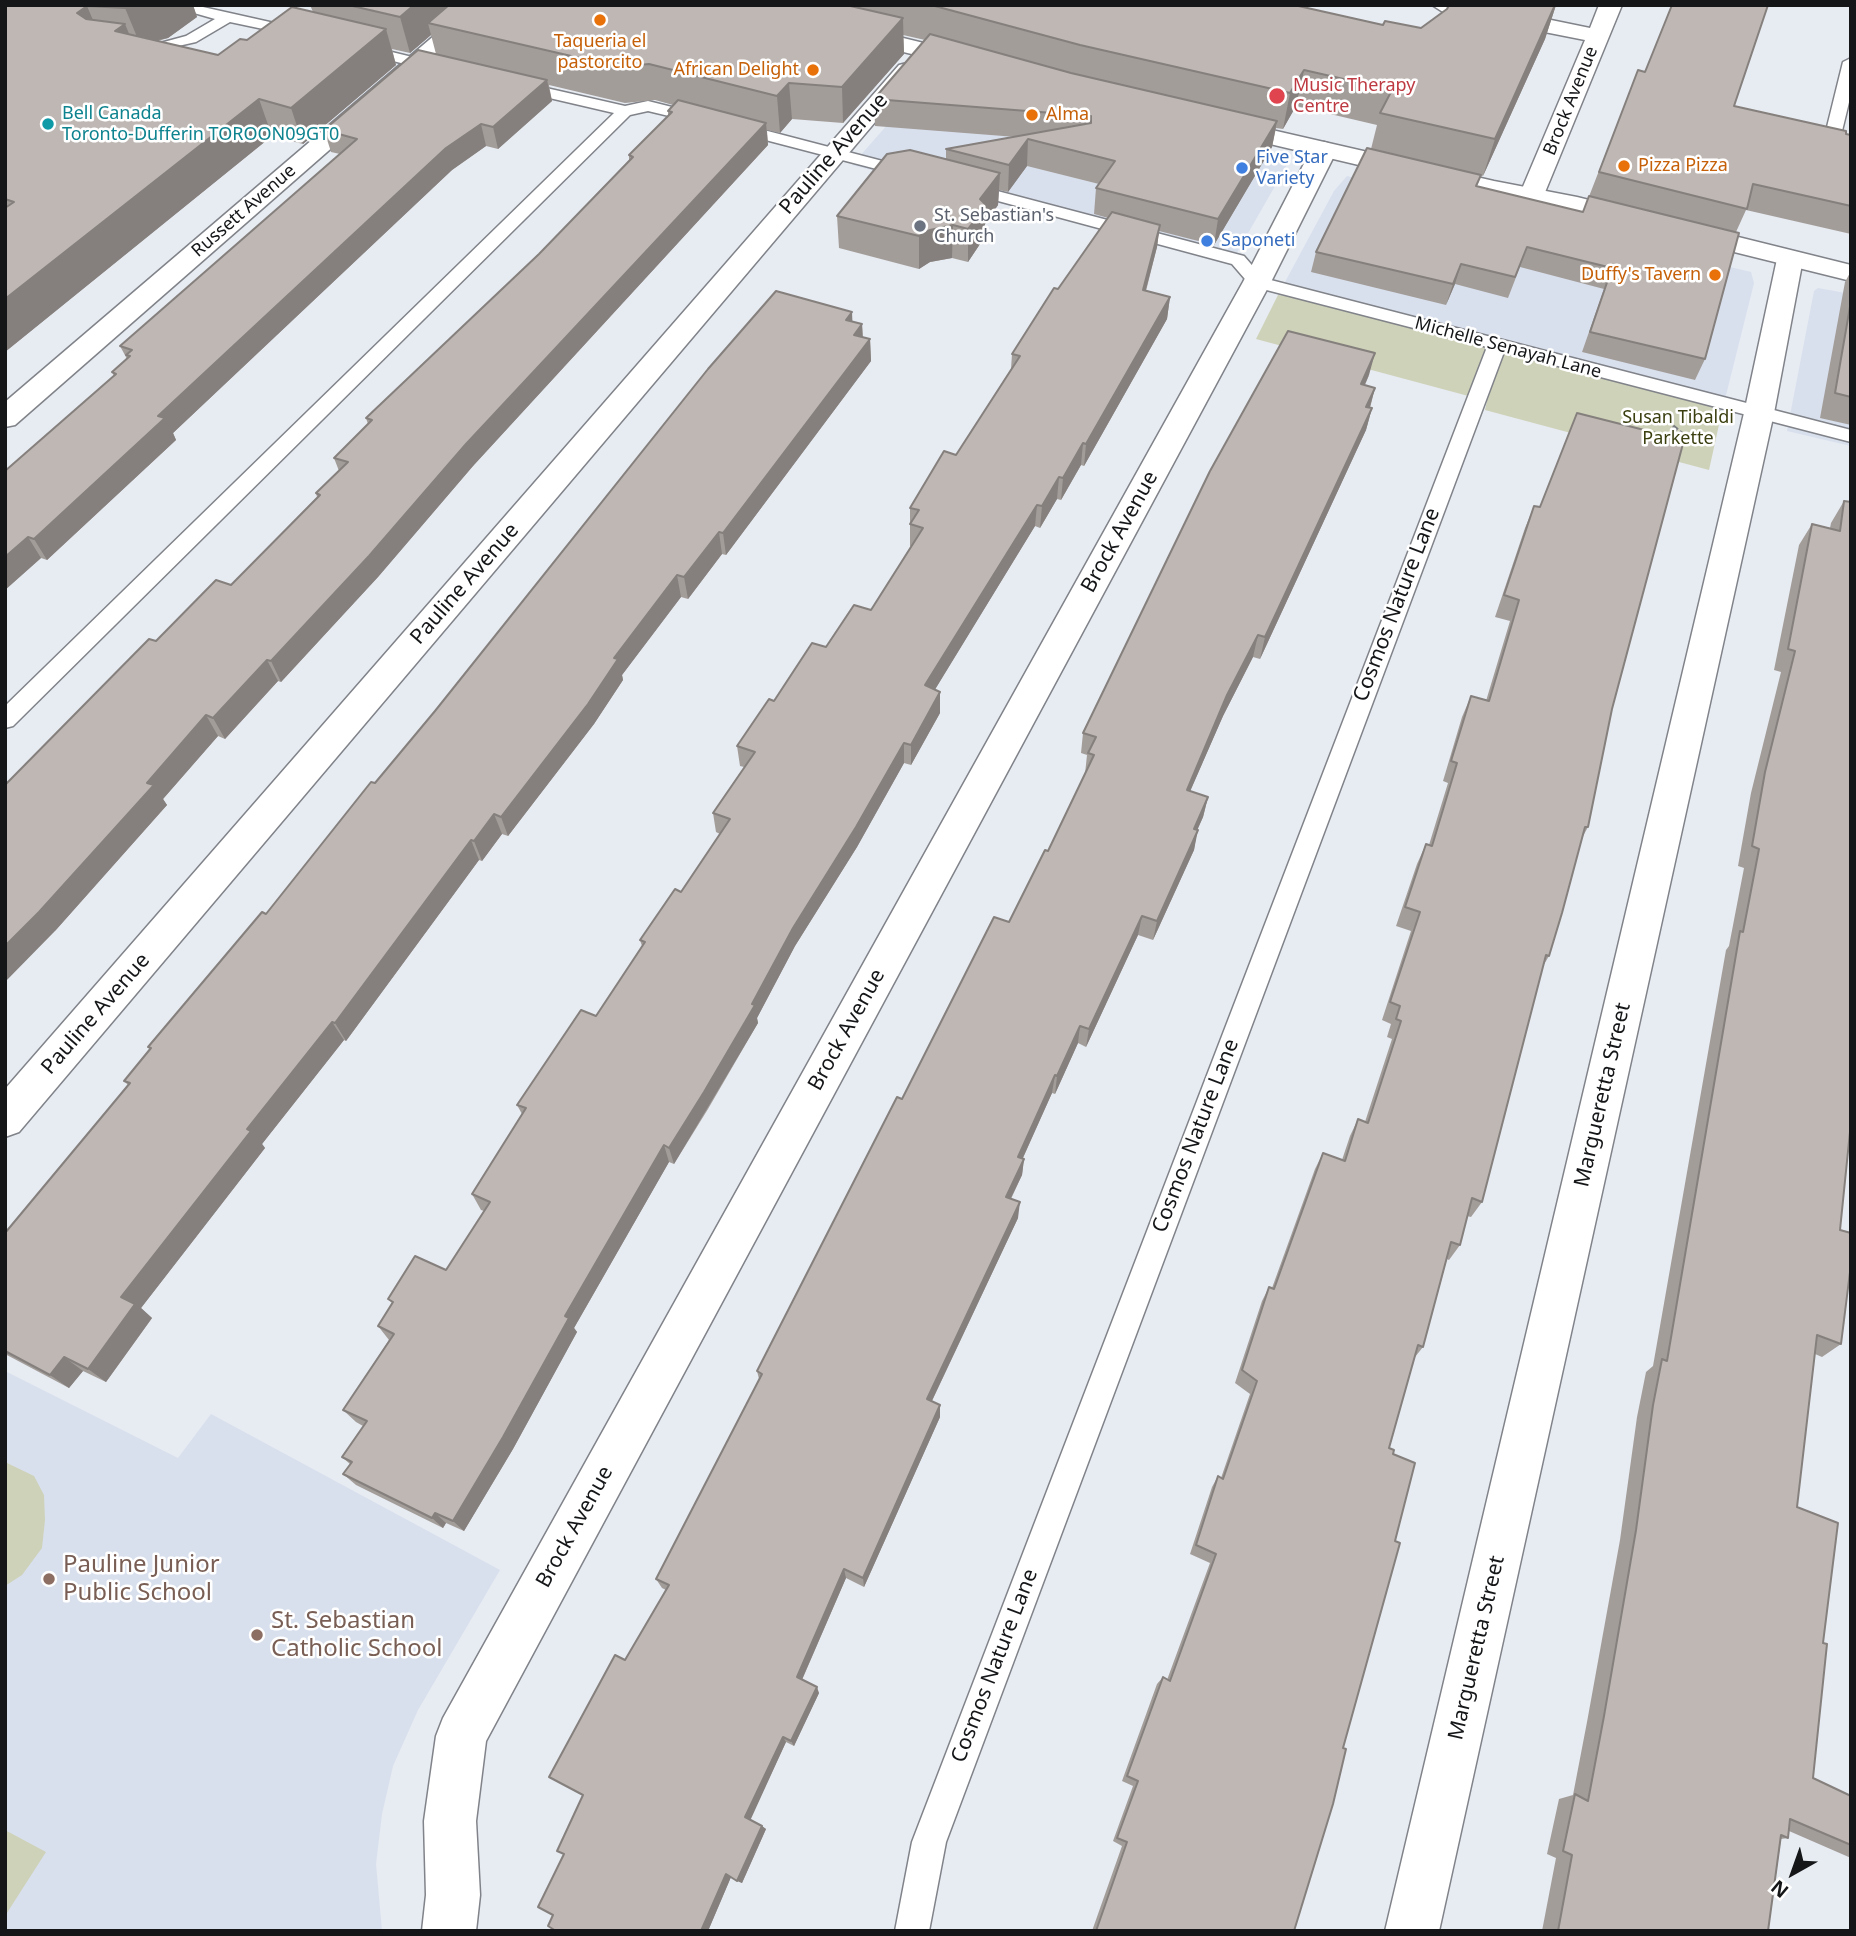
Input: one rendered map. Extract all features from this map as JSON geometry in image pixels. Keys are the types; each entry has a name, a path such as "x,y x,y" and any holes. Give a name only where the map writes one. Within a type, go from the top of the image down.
{"street":[{"name":"Russett Avenue","path":"5,418 484,5"},
{"path":"1443,5 1597,36"},
{"name":"Brock Avenue","path":"1532,197 1611,5"},
{"path":"836,29 986,66"},
{"name":"Pauline Avenue","path":"5,1119 924,49"},
{"path":"1204,121 1702,234 1851,273"},
{"name":"Brock Avenue","path":"449,1931 453,1895 450,1821 461,1736 1257,282 1324,150"},
{"name":"Margueretta Street","path":"1412,1931 1759,412 1790,259"}],"lane":[{"path":"173,5 321,39"},
{"path":"127,51 140,52 191,39 226,18"},
{"path":"348,46 448,70"},
{"path":"1793,138 1824,145 1834,131 1851,62"},
{"path":"502,82 625,111 648,106 835,153 1237,260 1257,282"},
{"path":"5,720 625,111"},
{"path":"1834,131 1851,134"},
{"name":"Michelle Senayah Lane","path":"1257,282 1851,436"},
{"name":"Cosmos Nature Lane","path":"912,1931 929,1842 1497,345"}],"shaded area":[{"path":"939,77 1273,156 1287,165 1231,263 852,165 925,82"},
{"path":"1347,176 1751,272 1754,283 1722,411 1701,402 1278,295 1334,191"},
{"path":"1818,288 1851,294 1851,446 1787,431 1814,291"},
{"name":"St. Sebastian Catholic School","path":"5,1371 178,1458 211,1414 500,1570 418,1710 393,1766 382,1814 376,1864 382,1931 5,1931"}],"green space":[{"name":"Susan Tibaldi Parkette","path":"1278,295 1304,298 1701,402 1722,411 1709,470 1485,410 1487,401 1256,339"},
{"path":"5,1462 34,1476 44,1495 45,1520 42,1548 22,1575 5,1586"},
{"path":"5,1830 46,1852 5,1916"}],"building":[{"path":"5,5 141,5 125,8 87,6 77,13 86,19 125,24 115,31 218,55 240,39 247,40 292,7 386,29 291,108 259,99 5,299 5,208 14,202 5,199"},
{"path":"348,5 414,5 400,17"},
{"path":"449,5 846,5 903,18 842,87 789,83 777,96 649,64 619,67 428,23"},
{"path":"931,5 1294,5 1383,25 1385,21 1421,28 1449,5 1555,5 1495,139 1380,113 1392,90 1304,70 1290,93 1080,45"},
{"path":"1672,5 1768,5 1734,106 1846,131 1846,134 1851,135 1851,206 1753,184 1747,209 1599,172 1638,70 1645,72"},
{"path":"930,34 1071,73 1277,121 1218,219 1096,188 1115,161 1028,139 1009,165 946,149 1091,123 1091,116 874,99"},
{"path":"418,50 547,80 493,127 481,124 446,148 158,416 165,418 34,539 28,537 5,557 5,471 116,374 112,372 130,356 126,355 132,350 120,346 357,139 324,130"},
{"path":"678,100 766,123 466,444 369,556 271,661 267,660 213,718 206,715 147,783 154,785 5,946 5,785 149,639 156,641 216,580 231,585 320,495 316,493 348,462 334,458 372,420 366,418 539,254 633,157 629,155 672,112 668,111"},
{"path":"1367,148 1481,175 1476,186 1583,212 1589,196 1739,233 1705,359 1590,332 1612,268 1527,247 1515,277 1461,264 1453,284 1316,252"},
{"path":"910,150 1000,173 980,199 986,205 968,229 953,225 930,230 919,236 837,216 887,154"},
{"path":"1112,212 1160,225 1143,290 1170,297 1086,444 1083,443 1063,478 1059,477 1042,506 1037,505 925,685 940,692 911,745 904,743 793,928 752,1004 755,1005 704,1092 669,1148 664,1145 565,1316 569,1318 453,1521 435,1513 432,1518 343,1474 352,1462 342,1457 367,1421 343,1410 394,1334 378,1326 393,1302 388,1299 415,1256 446,1270 490,1202 472,1194 526,1108 517,1105 581,1010 596,1016 645,942 640,940 675,889 681,892 730,819 713,813 755,752 737,746 769,699 774,701 812,643 826,647 854,605 871,610 923,528 910,524 919,510 910,508 944,451 956,455 1020,356 1012,354 1054,288 1058,289"},
{"path":"776,291 852,312 846,320 862,324 854,335 870,339 723,533 719,532 684,577 677,575 614,658 618,659 588,704 501,817 494,814 474,841 471,840 335,1023 332,1022 247,1129 251,1131 121,1297 135,1304 88,1369 64,1357 50,1375 5,1351 5,1233 130,1083 124,1081 151,1048 148,1047 262,912 266,914 371,782 375,783 435,711 708,369"},
{"path":"1851,301 1851,397 1835,393"},
{"path":"1288,331 1375,353 1361,384 1375,388 1366,407 1372,408 1265,637 1258,635 1227,695 1187,790 1208,797 1194,829 1198,830 1157,921 1142,916 1089,1029 1080,1026 1018,1157 1024,1159 1006,1197 1020,1202 927,1399 940,1405 863,1578 844,1569 797,1677 817,1687 791,1741 783,1737 745,1817 762,1826 737,1881 726,1874 701,1931 556,1931 548,1926 553,1915 538,1907 564,1854 557,1851 583,1795 549,1777 615,1655 625,1660 669,1585 656,1579 762,1374 757,1371 897,1097 902,1099 994,917 1009,922 1045,850 1048,851 1094,755 1088,753 1096,737 1083,733 1210,471"},
{"path":"1577,413 1684,440 1612,709 1588,827 1585,827 1549,956 1546,955 1482,1202 1472,1198 1460,1245 1451,1242 1423,1347 1418,1345 1389,1448 1394,1450 1393,1454 1415,1463 1395,1541 1400,1543 1343,1748 1346,1749 1333,1804 1294,1931 1096,1931 1127,1842 1117,1838 1138,1781 1127,1776 1163,1677 1170,1681 1216,1554 1196,1545 1218,1476 1223,1479 1257,1381 1242,1370 1269,1287 1274,1289 1323,1153 1345,1161 1358,1119 1368,1123 1401,1021 1396,1019 1400,1006 1390,1002 1420,912 1405,907 1426,844 1432,846 1457,763 1451,761 1471,696 1489,701 1519,600 1504,595 1534,506 1540,507"},
{"path":"1844,501 1851,502 1851,1122 1840,1230 1851,1233 1851,1264 1841,1344 1817,1335 1797,1507 1838,1523 1823,1643 1827,1644 1813,1778 1851,1796 1851,1845 1790,1819 1788,1838 1781,1835 1768,1931 1558,1931 1572,1855 1563,1851 1575,1794 1588,1801 1604,1716 1636,1530 1653,1405 1662,1359 1667,1361 1740,931 1743,932 1759,849 1752,846 1765,772 1795,651 1788,649 1812,524 1840,531"}],"place":[{"name":"Taqueria el pastorcito","path":"600,20"},
{"name":"African Delight","path":"813,70"},
{"name":"Music Therapy Centre","path":"1277,96"},
{"name":"Alma","path":"1032,115"},
{"name":"Bell Canada Toronto-Dufferin TOROON09GT0","path":"48,124"},
{"name":"Pizza Pizza","path":"1624,166"},
{"name":"Five Star Variety","path":"1242,168"},
{"name":"St. Sebastian's Church","path":"920,226"},
{"name":"Saponeti","path":"1207,241"},
{"name":"Duffy's Tavern","path":"1715,275"},
{"name":"Pauline Junior Public School","path":"49,1579"},
{"name":"St. Sebastian Catholic School","path":"257,1635"}]}
